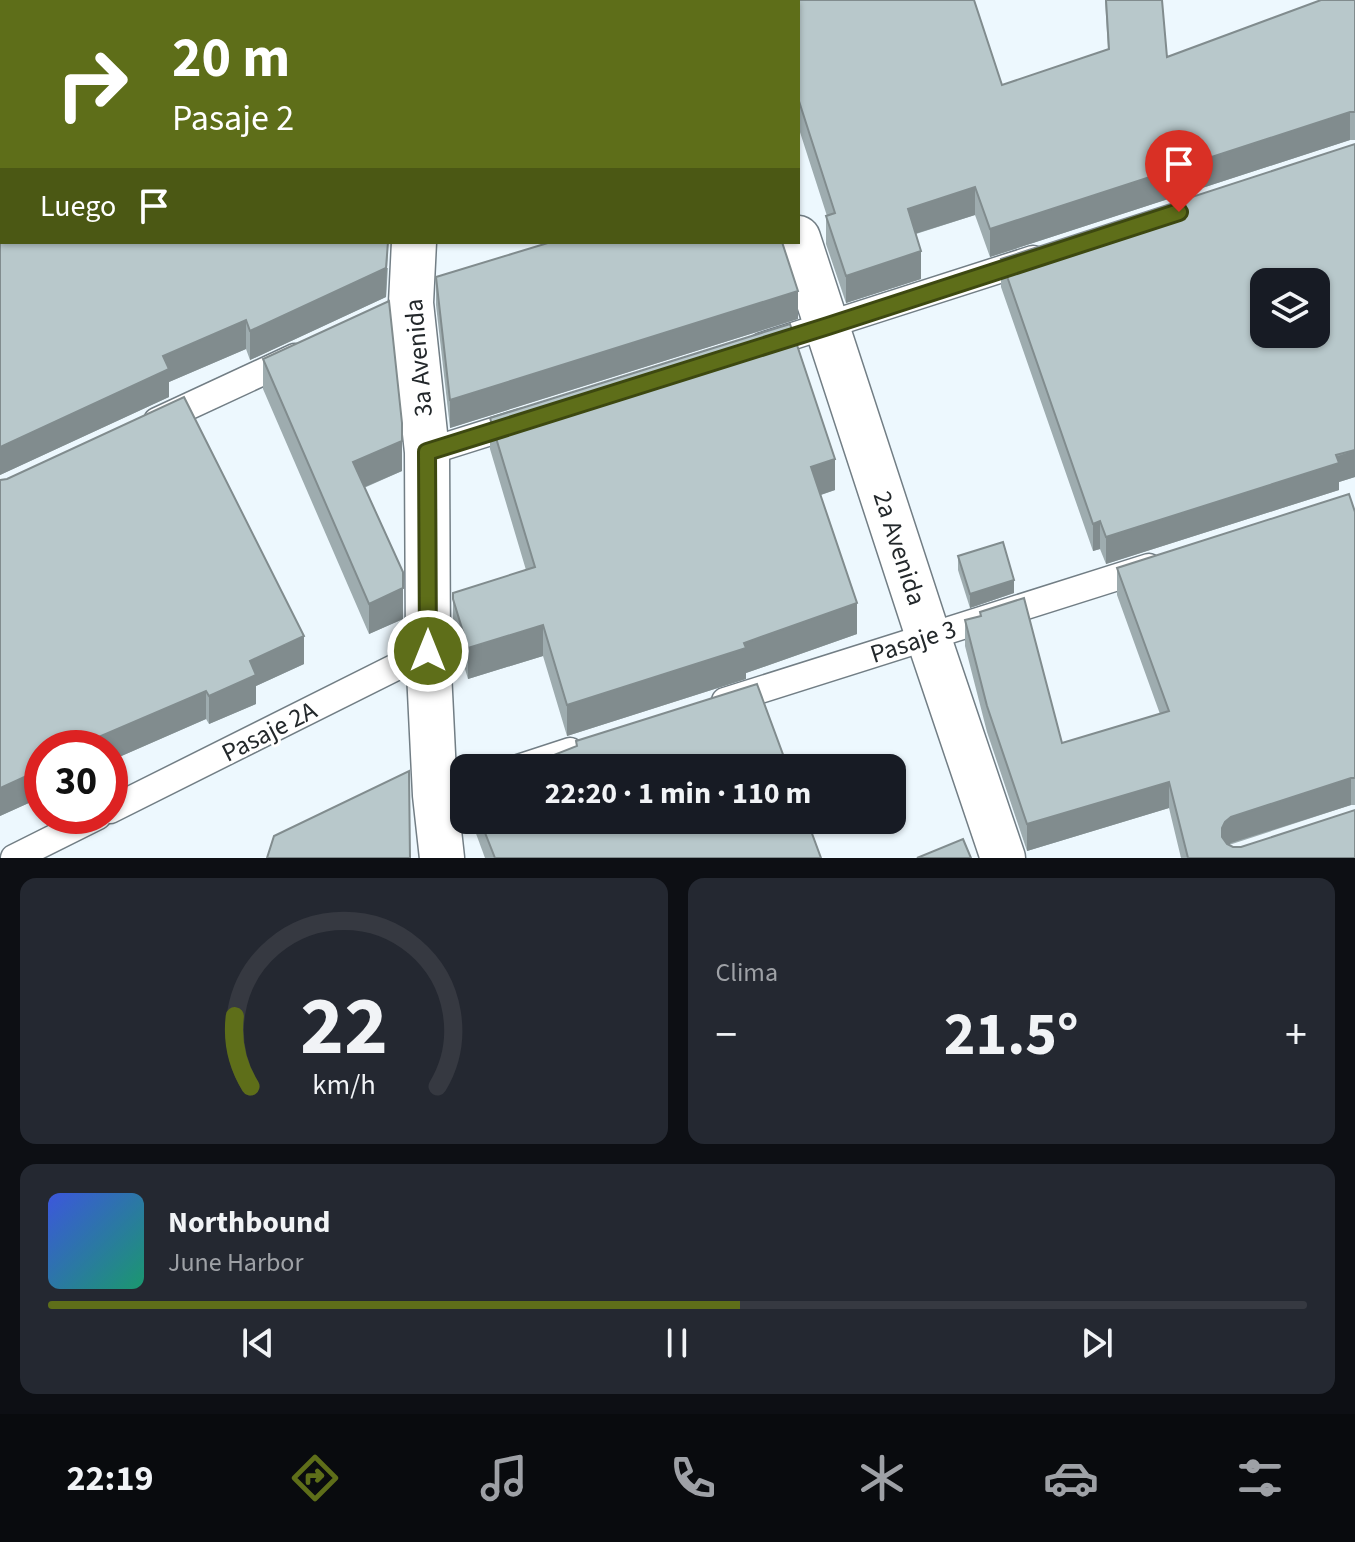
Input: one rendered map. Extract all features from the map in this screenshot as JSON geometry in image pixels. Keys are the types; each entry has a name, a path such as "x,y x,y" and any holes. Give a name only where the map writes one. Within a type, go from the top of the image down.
{"street":[{"name":"3a Avenida","path":"414,244 397,310 427,452 428,651 449,790 442,858"},
{"name":"2a Avenida","path":"800,244 1003,858"}],"lane":[{"path":"739,354 1054,253"},
{"path":"142,428 312,349"},
{"path":"427,452 545,414"},
{"name":"Pasaje 3","path":"700,710 1172,560"},
{"name":"Pasaje 2A","path":"128,801 428,651"},
{"path":"562,754 594,744"},
{"path":"14,858 62,834"}],"building":[{"path":"800,0 974,0 1002,85 1109,49 1106,0 1162,0 1167,57 1321,0 1355,0 1355,112 990,229 975,187 908,209 921,251 846,276 826,216 835,213 800,104"},
{"path":"1355,144 1355,450 1336,455 1339,463 1106,537 1100,521 1093,524 1001,259"},
{"path":"0,244 388,244 386,268 250,331 246,320 163,356 169,369 0,447"},
{"path":"544,244 783,244 798,291 450,400 436,277"},
{"path":"389,301 402,441 353,462 403,572 403,588 369,604 263,359"},
{"path":"790,324 835,459 811,467 857,603 744,643 746,648 567,705 543,625 468,648 453,593 535,567 490,418"},
{"path":"184,397 304,636 250,661 256,675 209,696 206,691 115,730 24,730 24,777 0,788 0,480"},
{"path":"1349,494 1355,512 1355,778 1231,817 1222,828 1222,837 1227,844 1241,847 1355,810 1355,858 1188,858 1169,782 1027,824 987,706 965,620 1024,598 1062,743 1169,711 1117,568"},
{"path":"1003,542 1014,580 970,594 958,556"},
{"path":"757,684 783,754 557,754 577,746 576,741"},
{"path":"409,771 410,858 267,858 274,836"},
{"path":"486,834 812,834 821,858 495,858"},
{"path":"963,839 971,858 917,858"}],"route":[{"path":"428,651 427,452 1179,212"}]}
